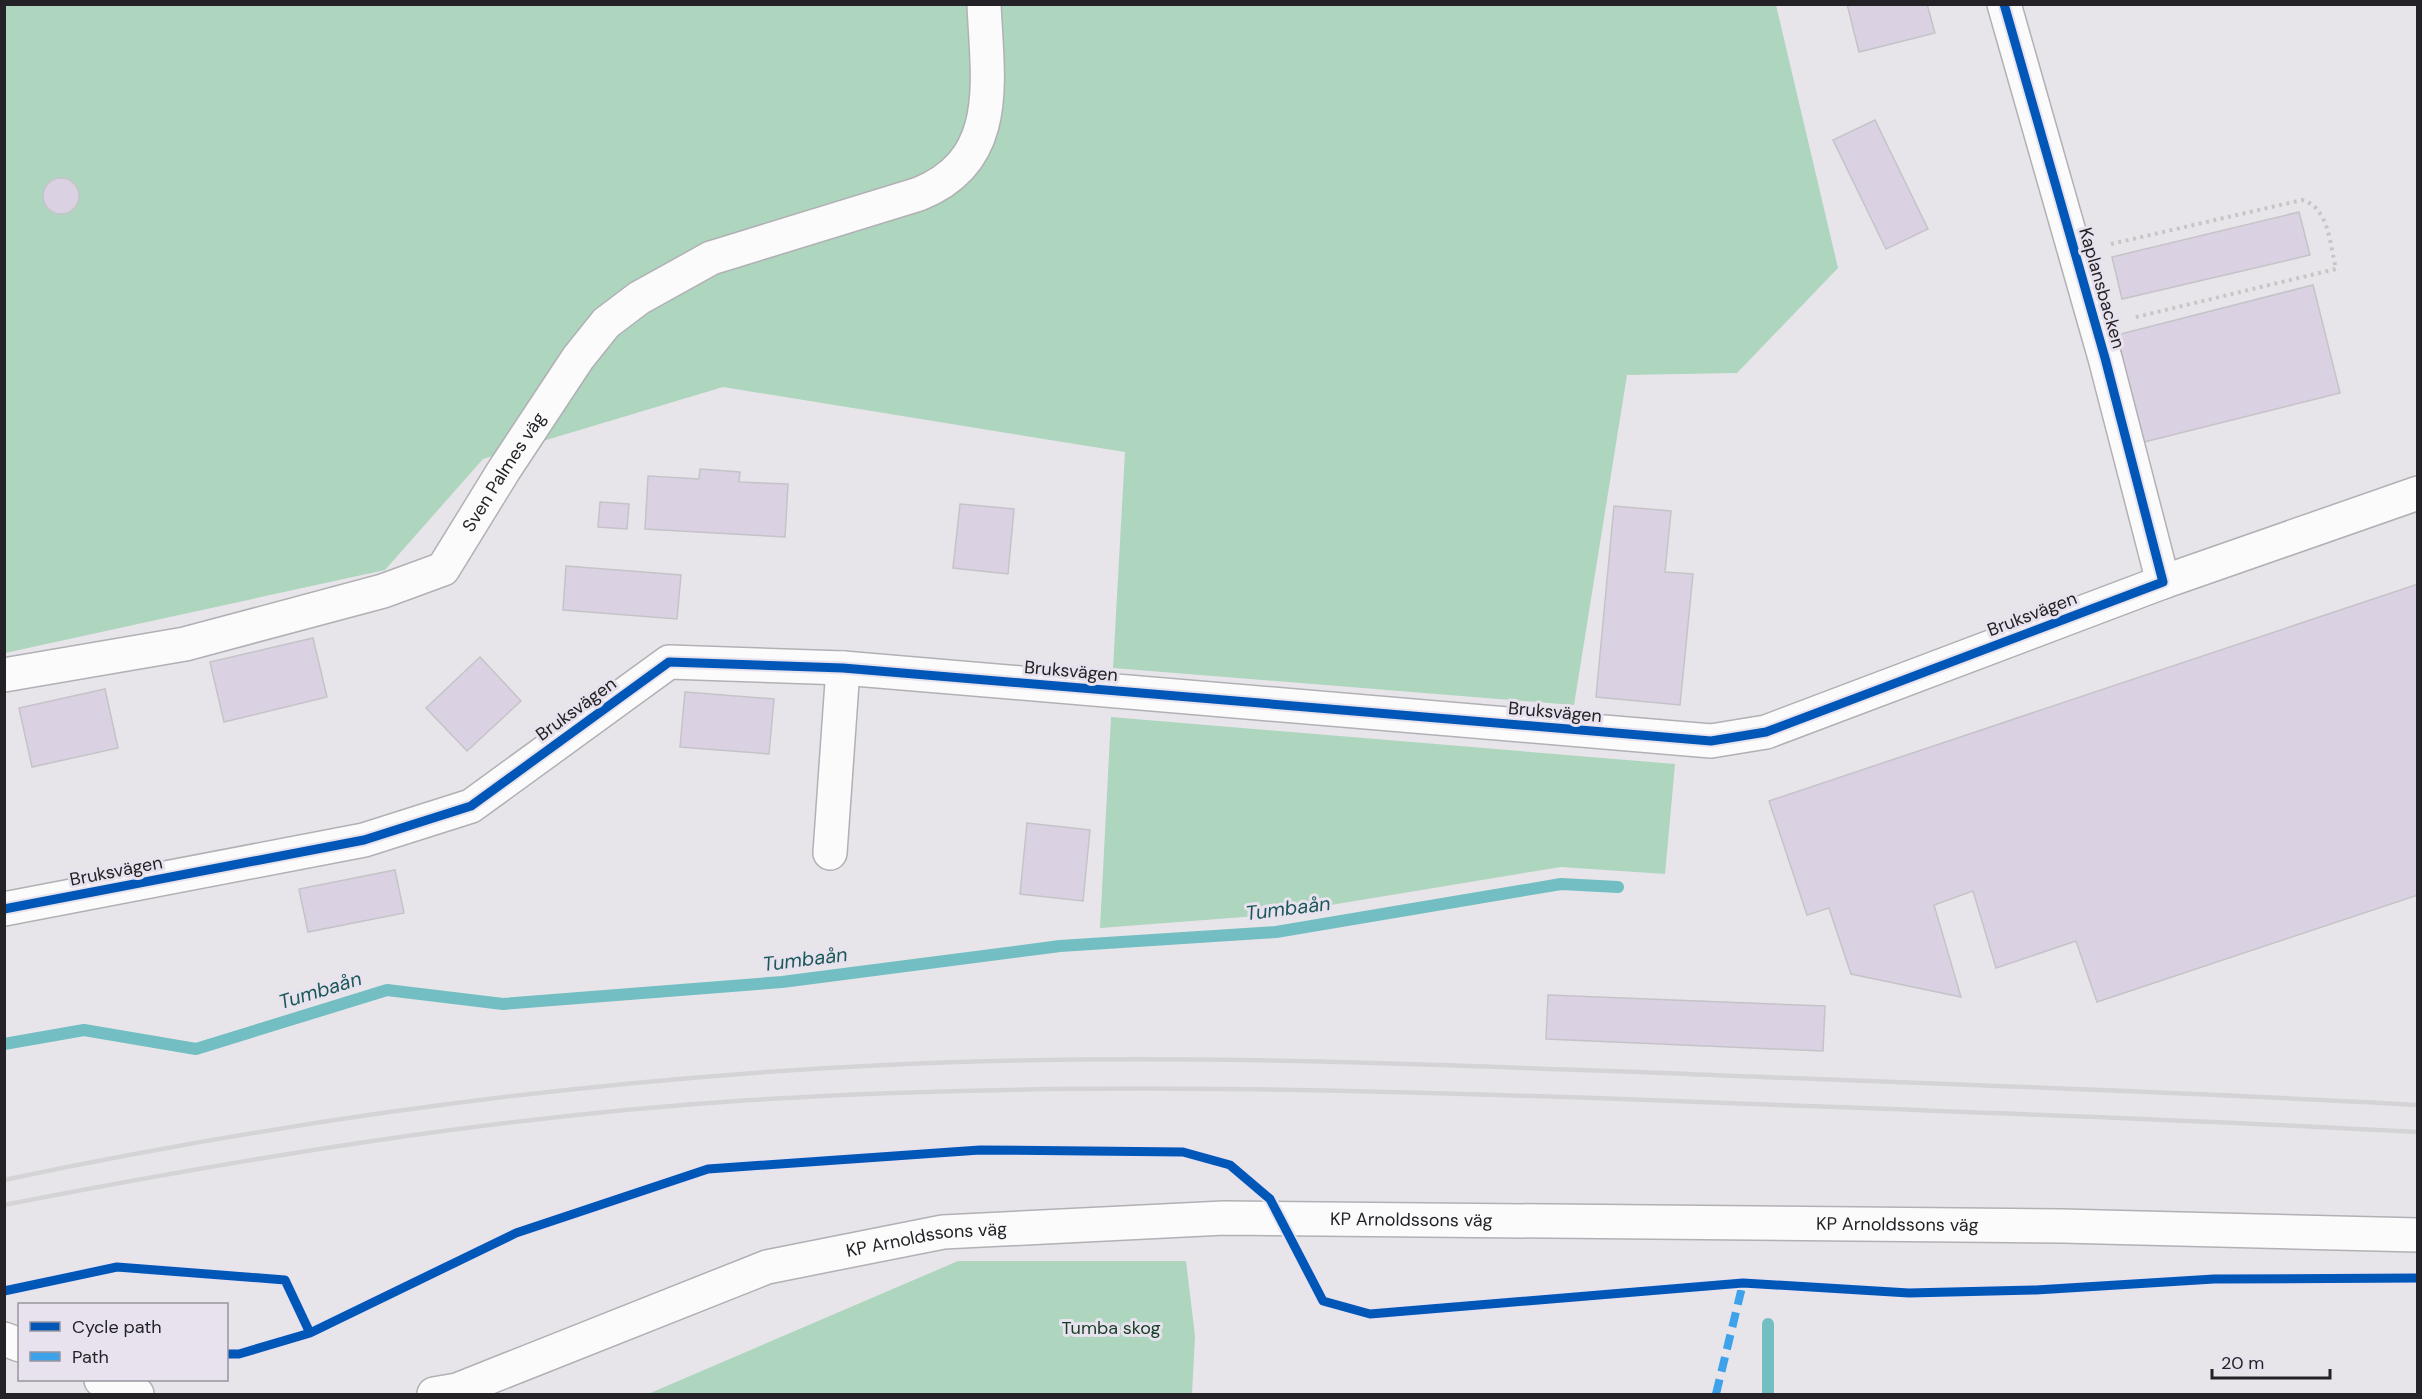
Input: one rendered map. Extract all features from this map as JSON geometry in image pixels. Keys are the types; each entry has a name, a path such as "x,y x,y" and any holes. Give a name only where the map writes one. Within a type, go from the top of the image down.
{"street":[{"name":"Sven Palmes väg","path":"4,675 185,644 383,591 443,569 578,357 606,323 639,298 711,258 919,194 938,186 966,161 977,143 986,117 988,94 984,4"},
{"name":"Kaplansbacken","path":"2004,4 2096,327 2163,582"},
{"name":"Bruksvägen","path":"4,909 364,840 471,806 669,662 843,668 1711,741 1766,732 2163,582 2418,493"},
{"path":"830,853 843,668"},
{"name":"KP Arnoldssons väg","path":"434,1395 458,1390 767,1267 943,1232 1224,1218 2062,1226 2418,1235"},
{"path":"103,1381 137,1395"}],"path":[{"path":"2075,252 2302,200 2312,203 2322,214 2336,269 2096,327"}],"green space":[{"path":"4,5 1776,5 1838,268 1737,373 1627,375 1574,705 1113,668 1125,452 723,387 483,459 385,570 5,653"},
{"path":"1111,717 1675,764 1665,874 1561,867 1270,915 1100,928"},
{"name":"Tumba skog","path":"958,1261 1186,1261 1195,1336 1192,1394 648,1394"}],"building":[{"path":"1847,4 1927,4 1935,33 1859,52"},
{"path":"1875,120 1928,229 1886,249 1833,140"},
{"path":"61,178 74,183 79,196 74,209 61,214 48,209 43,196 48,183"},
{"path":"2299,212 2310,255 2122,299 2112,257"},
{"path":"2313,285 2340,393 2132,445 2105,338"},
{"path":"700,469 740,472 739,482 788,484 785,537 645,529 648,476 699,479"},
{"path":"600,502 629,504 627,529 598,527"},
{"path":"960,504 1014,509 1008,574 953,568"},
{"path":"1614,506 1671,511 1665,572 1693,574 1680,705 1596,697"},
{"path":"566,566 681,575 677,619 563,610"},
{"path":"2418,584 2418,895 2097,1002 2076,941 1996,968 1973,891 1934,905 1961,997 1851,974 1829,908 1807,915 1769,801"},
{"path":"313,638 327,697 224,722 210,662"},
{"path":"480,657 521,701 467,751 426,708"},
{"path":"105,689 118,748 32,767 19,708"},
{"path":"685,692 774,699 769,754 680,747"},
{"path":"1027,823 1090,830 1083,901 1020,894"},
{"path":"395,870 404,913 308,932 299,889"},
{"path":"1548,995 1825,1006 1823,1051 1546,1039"}],"waterway":[{"name":"Tumbaån","path":"4,1044 84,1030 196,1049 387,990 503,1004 782,982 1060,946 1276,932 1561,884 1618,887"},
{"path":"1768,1324 1768,1394"}],"railway":[{"path":"4,1180 222,1138 332,1120 553,1091 774,1071 985,1061 1186,1059 1387,1063 2144,1092 2418,1105"},
{"path":"4,1205 376,1140 563,1116 751,1100 989,1090 1226,1089 1463,1094 2239,1123 2418,1132"}],"marked path":[{"path":"1716,1394 1743,1283"}],"cycle path":[{"path":"4,909 364,840 471,806 669,662 843,668 1711,741 1766,732 2163,582 2105,358 2004,4"},
{"path":"228,1354 239,1354 310,1333 516,1233 708,1169 980,1150 1183,1152 1230,1165 1270,1199 1323,1301 1370,1314 1743,1283 1909,1293 2036,1290 2214,1279 2418,1278"},
{"path":"4,1291 117,1267 285,1280 310,1333"}]}
